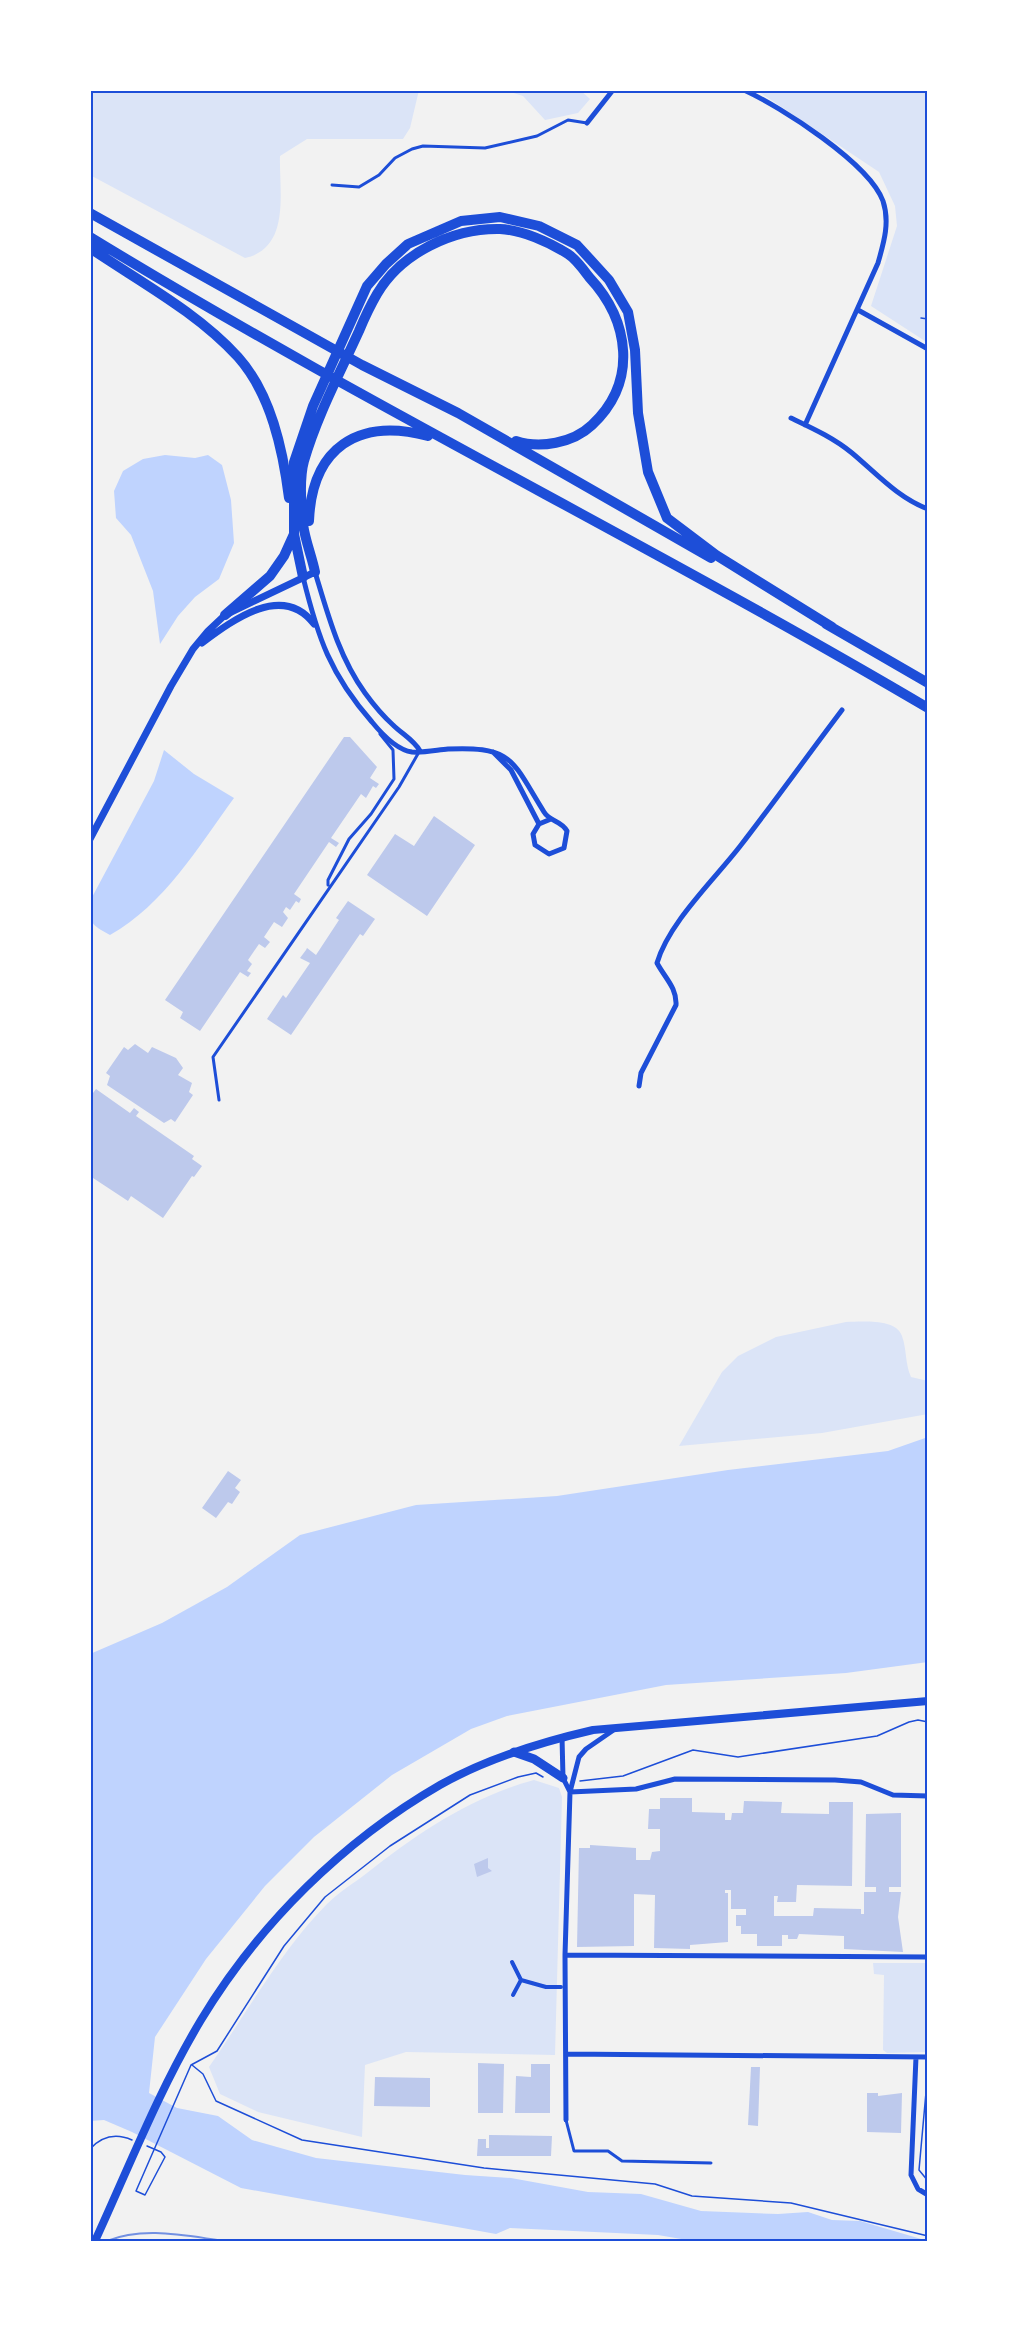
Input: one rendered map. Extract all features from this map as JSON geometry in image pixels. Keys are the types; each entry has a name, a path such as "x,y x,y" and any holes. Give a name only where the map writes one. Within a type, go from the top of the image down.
{"highway":[{"path":"90,213 362,365 493,433 928,683"},
{"path":"225,615 270,576 284,556 294,534 294,462 313,406 367,286 408,244 461,220 500,217 539,226 577,245 609,280 628,312 635,350 638,413 648,472 667,518 716,555 832,627"},
{"path":"315,573 303,527 304,462 324,411 377,293 394,272 415,254 463,232 500,229 535,237 569,254 599,288 617,317 624,352 621,387 606,413 586,431 556,444 527,445 493,433"},
{"path":"90,237 197,302 442,440 693,573 928,708"},
{"path":"90,248 200,321 239,358 252,378 277,435 285,465 294,534 303,577"},
{"path":"309,549 310,503 316,478 328,457 351,438 379,429 411,431 442,440"},
{"path":"892,687 928,715"},
{"path":"514,1752 534,1759 567,1779"}],"main road":[{"path":"95,2241 183,2050 221,1989 245,1955 300,1893 331,1864 395,1813 442,1784 514,1752 562,1737 620,1726 928,1701"}],"street":[{"path":"587,123 613,90"},
{"path":"744,90 779,110 858,165 878,192 887,220 886,237 858,310 805,425"},
{"path":"858,310 928,349"},
{"path":"791,418 850,452 888,486 928,509"},
{"path":"90,839 161,704 193,650 225,615 315,573 330,624 345,658 365,693 392,724 416,743 420,751"},
{"path":"303,577 314,624 330,663 347,693 380,731 411,752 468,748 503,754 511,759 551,819 564,826 568,837 564,848 555,854 543,853 535,845 533,834 539,824 551,819"},
{"path":"193,650 225,626 273,605 297,607 314,624"},
{"path":"639,1086 642,1073 676,1005 674,990 657,963 664,945 703,888 740,846 842,710"},
{"path":"492,751 510,770 539,824"},
{"path":"570,1792 567,1779 586,1749 620,1726"},
{"path":"562,1737 570,1792 565,1954 566,2120"},
{"path":"570,1792 636,1789 675,1779 836,1779 861,1782 893,1795 928,1796"},
{"path":"565,1954 928,1958"},
{"path":"512,1962 521,1980 546,1987 561,1987"},
{"path":"513,1995 521,1980"},
{"path":"566,2054 928,2057"},
{"path":"916,2057 911,2175 918,2189 928,2195"}],"lane":[{"path":"332,185 359,187 379,175 395,158 412,149 485,148 537,136 568,120 587,123"},
{"path":"328,887 328,880 349,839 390,786 395,769 393,750 380,731"},
{"path":"219,1100 213,1057 399,786 420,751"},
{"path":"566,2120 574,2151 608,2151 622,2161 711,2163"}],"path":[{"path":"921,318 928,319"},
{"path":"567,1779 623,1776 693,1750 738,1757 877,1736 909,1722 918,1720 928,1722"},
{"path":"149,2157 191,2065 218,2051 284,1946 325,1897 390,1846 470,1795 518,1777 536,1773 545,1778"},
{"path":"191,2065 204,2074 216,2101 302,2140 484,2168 656,2184 692,2196 791,2202 928,2236"},
{"path":"928,2070 919,2170 928,2181"}],"shaded area":[{"path":"90,90 419,90 410,128 403,139 307,139 280,156 281,201 276,231 270,243 260,252 245,258 90,175"},
{"path":"504,90 580,90 590,99 578,113 545,120 523,96"},
{"path":"756,90 928,90 928,343 871,306 897,226 895,206 879,172"},
{"path":"846,1322 877,1322 893,1326 898,1330 904,1341 911,1377 928,1381 928,1414 822,1433 679,1446 722,1372 738,1356 776,1337"},
{"path":"534,1780 559,1788 562,1797 555,2055 406,2052 365,2065 362,2137 258,2112 220,2094 209,2067 280,1961 327,1904 406,1844 446,1818 488,1796"},
{"path":"873,1963 928,1963 928,2052 887,2053 883,2050 884,1975 874,1974"}],"water":[{"path":"165,455 195,458 208,455 222,465 231,500 234,543 219,579 195,597 178,616 160,644 153,591 131,535 116,518 114,491 123,471 143,459"},
{"path":"164,750 194,774 234,798 164,891 130,922 110,935 92,923 90,901 154,781"},
{"path":"928,1437 928,1662 846,1673 666,1685 507,1716 471,1729 392,1775 314,1837 265,1886 206,1959 155,2037 149,2093 177,2108 218,2116 252,2140 316,2158 511,2178 588,2192 641,2194 701,2211 778,2214 808,2212 832,2220 860,2221 928,2241 693,2241 658,2235 510,2228 496,2234 241,2188 132,2132 104,2120 90,2121 90,1654 162,1623 227,1587 300,1535 416,1505 557,1496 728,1470 888,1451"}],"building":[{"path":"344,737 350,737 377,767 370,778 379,784 376,788 373,786 366,798 361,794 331,838 339,843 336,847 329,842 294,894 301,899 299,903 296,901 290,910 286,907 283,912 288,918 282,927 274,922 264,937 270,942 265,948 259,944 248,960 252,964 247,971 251,973 248,977 240,972 200,1031 180,1018 183,1012 165,1000"},
{"path":"434,816 475,845 427,916 367,875 395,834 414,846"},
{"path":"348,901 375,919 363,936 360,934 291,1035 267,1019 283,995 286,998 310,963 300,958 307,948 316,955 339,920 336,918"},
{"path":"135,1044 148,1053 152,1047 176,1058 183,1068 178,1075 192,1083 189,1092 193,1095 175,1122 171,1119 164,1123 107,1085 110,1076 106,1073 124,1047 128,1050"},
{"path":"96,1089 130,1113 134,1108 139,1112 136,1116 194,1156 192,1159 202,1166 194,1177 192,1176 163,1218 131,1196 128,1201 90,1176 90,1097"},
{"path":"228,1471 241,1480 235,1488 240,1492 232,1504 228,1502 216,1518 202,1508"},
{"path":"660,1798 692,1798 692,1812 725,1813 725,1820 731,1820 732,1813 743,1813 744,1801 782,1802 781,1813 829,1814 829,1802 853,1802 852,1886 797,1885 796,1902 777,1902 778,1896 774,1896 774,1916 813,1916 814,1908 861,1909 861,1914 864,1914 864,1892 876,1892 876,1887 865,1887 866,1814 901,1813 901,1887 889,1887 889,1892 901,1892 898,1917 903,1952 844,1949 844,1936 799,1934 797,1939 788,1939 788,1935 782,1935 782,1946 757,1946 757,1934 741,1934 741,1926 736,1926 736,1915 746,1915 746,1909 731,1909 731,1890 725,1890 725,1893 728,1893 728,1942 690,1945 690,1949 654,1948 655,1895 634,1894 634,1946 577,1947 579,1848 590,1848 590,1845 636,1848 636,1860 650,1860 652,1852 660,1851 660,1829 648,1829 649,1809 660,1809"},
{"path":"488,1858 488,1868 492,1871 477,1877 474,1864"},
{"path":"478,2063 504,2064 503,2113 478,2113"},
{"path":"531,2064 550,2064 550,2113 515,2113 516,2076 531,2077"},
{"path":"751,2067 760,2067 758,2126 748,2125"},
{"path":"375,2077 430,2078 430,2107 374,2106"},
{"path":"867,2093 878,2093 878,2096 902,2093 901,2133 867,2132"},
{"path":"489,2135 552,2136 551,2156 477,2156 478,2139 486,2139 486,2148 489,2148"}],"railway":[{"path":"107,2241 121,2236 150,2233 225,2241"}]}
